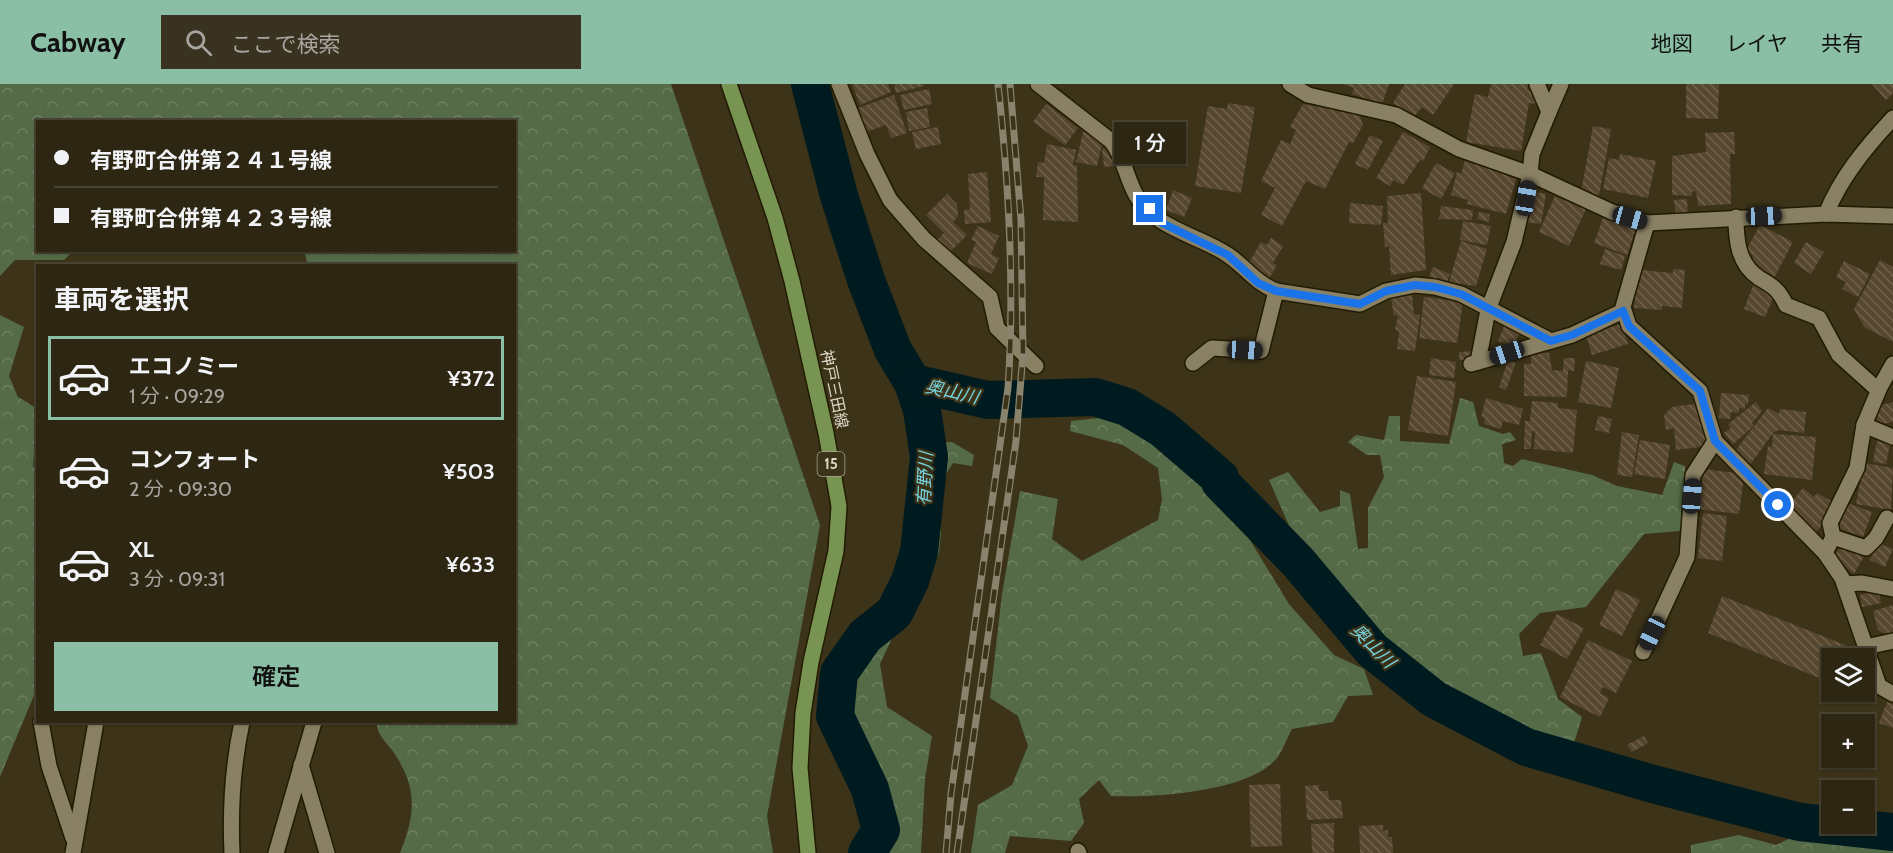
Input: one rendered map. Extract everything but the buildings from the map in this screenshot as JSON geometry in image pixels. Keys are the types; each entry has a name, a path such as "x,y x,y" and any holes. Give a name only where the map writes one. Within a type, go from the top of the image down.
{"main road":[{"name":"神戸三田線","path":"729,84 775,218 786,260 810,357 839,506 836,551 811,662 803,713 800,768 808,853"}],"street":[{"path":"839,84 867,154 890,201 924,239 990,297 998,328 1036,366"},
{"path":"1038,84 1111,141 1120,153 1137,196 1162,223 1228,255 1258,283 1276,291 1360,304 1386,291 1415,285 1435,287 1461,294 1551,341"},
{"path":"1290,84 1308,95 1396,115 1459,149 1530,174 1604,209 1647,222 1826,214 1893,216"},
{"path":"1538,84 1549,112"},
{"path":"1561,84 1532,154 1530,174 1514,243 1489,308 1475,363 1572,335 1623,311"},
{"path":"1826,214 1834,194 1863,150 1893,118"},
{"path":"1736,217 1736,241 1745,265 1779,291 1786,304 1819,318 1839,355 1878,390"},
{"path":"1647,222 1623,311 1629,326 1700,391 1715,441 1825,553 1845,584 1866,648 1893,641"},
{"path":"1193,363 1212,348 1261,351 1276,291"},
{"path":"1825,553 1833,537 1830,523 1857,468 1864,425 1878,390 1893,364"},
{"path":"1864,425 1893,437"},
{"path":"1643,652 1687,557 1693,475 1715,441"},
{"path":"1833,537 1866,548 1876,538 1887,518"},
{"path":"1845,584 1893,589"},
{"path":"1875,674 1879,686 1893,694"},
{"path":"41,723 49,766 73,845"},
{"path":"73,845 96,723"},
{"path":"232,853 230,824 237,746 242,723"},
{"path":"276,853 314,723"},
{"path":"302,765 327,853"}],"green space":[{"path":"0,84 671,84 820,525 767,816 773,853 400,853 411,813 410,788 400,763 379,733 377,723 516,723 516,264 308,264 304,252 516,252 516,120 36,120 36,252 72,252 64,260 15,260 0,276"},
{"path":"0,315 24,327 9,376 18,397 36,408 33,466 36,470 36,690 0,777"},
{"path":"1460,398 1473,402 1479,426 1503,434 1510,432 1516,440 1502,444 1504,463 1513,466 1522,459 1592,475 1617,486 1662,495 1674,462 1685,466 1685,517 1680,531 1644,534 1586,607 1540,613 1519,634 1523,656 1541,653 1558,699 1582,717 1570,756 1548,760 1455,712 1386,662 1290,528 1269,480 1288,472 1320,512 1340,506 1340,490 1350,494 1358,549 1368,548 1368,508 1384,477 1380,455 1367,455 1348,442 1356,435 1384,440 1389,416 1400,416 1400,441 1449,444"},
{"path":"1118,416 1184,452 1212,494 1242,527 1289,604 1334,655 1364,669 1373,695 1348,696 1333,722 1292,729 1277,758 1264,769 1245,779 1199,790 1151,796 1111,796 1099,780 1079,799 1084,823 1071,841 1010,836 1005,853 971,853 978,805 1012,785 1028,746 1018,716 990,698 1002,594 1020,491 1058,499 1052,539 1082,561 1158,520 1162,499 1158,468 1123,445 1070,431 1071,421"},
{"path":"952,442 974,455 972,466 953,463 937,488 935,515 941,531 939,552 926,587 914,599 900,621 880,664 887,707 932,736 925,779 921,853 868,853 888,827 877,789 826,695 834,653 849,631 879,607 904,553 915,444"},
{"path":"1810,829 1827,841 1893,842 1893,853 1691,853 1691,845 1739,835 1776,845"}],"waterway":[{"name":"有野川","path":"810,84 839,196 866,280 893,350 913,383 922,410 929,457 919,552 910,581 894,613 865,636 839,673 835,716 870,789 881,830 867,853"},
{"name":"奥山川","path":"913,383 988,400 1095,397 1127,407 1163,429 1220,478 1220,482 1298,562 1372,650 1434,699 1526,747 1653,784 1800,822 1893,832"}],"railway":[{"path":"946,853 951,794 1008,388 1011,312 1010,236 998,84"},
{"path":"957,853 1016,441 1023,353 1021,220 1010,84"}],"route":[{"path":"1150,209 1162,223 1228,255 1258,283 1276,291 1360,304 1386,291 1415,285 1435,287 1461,294 1504,314 1533,333 1551,341 1572,335 1623,311 1629,326 1676,366 1700,391 1715,441 1778,505"}]}
